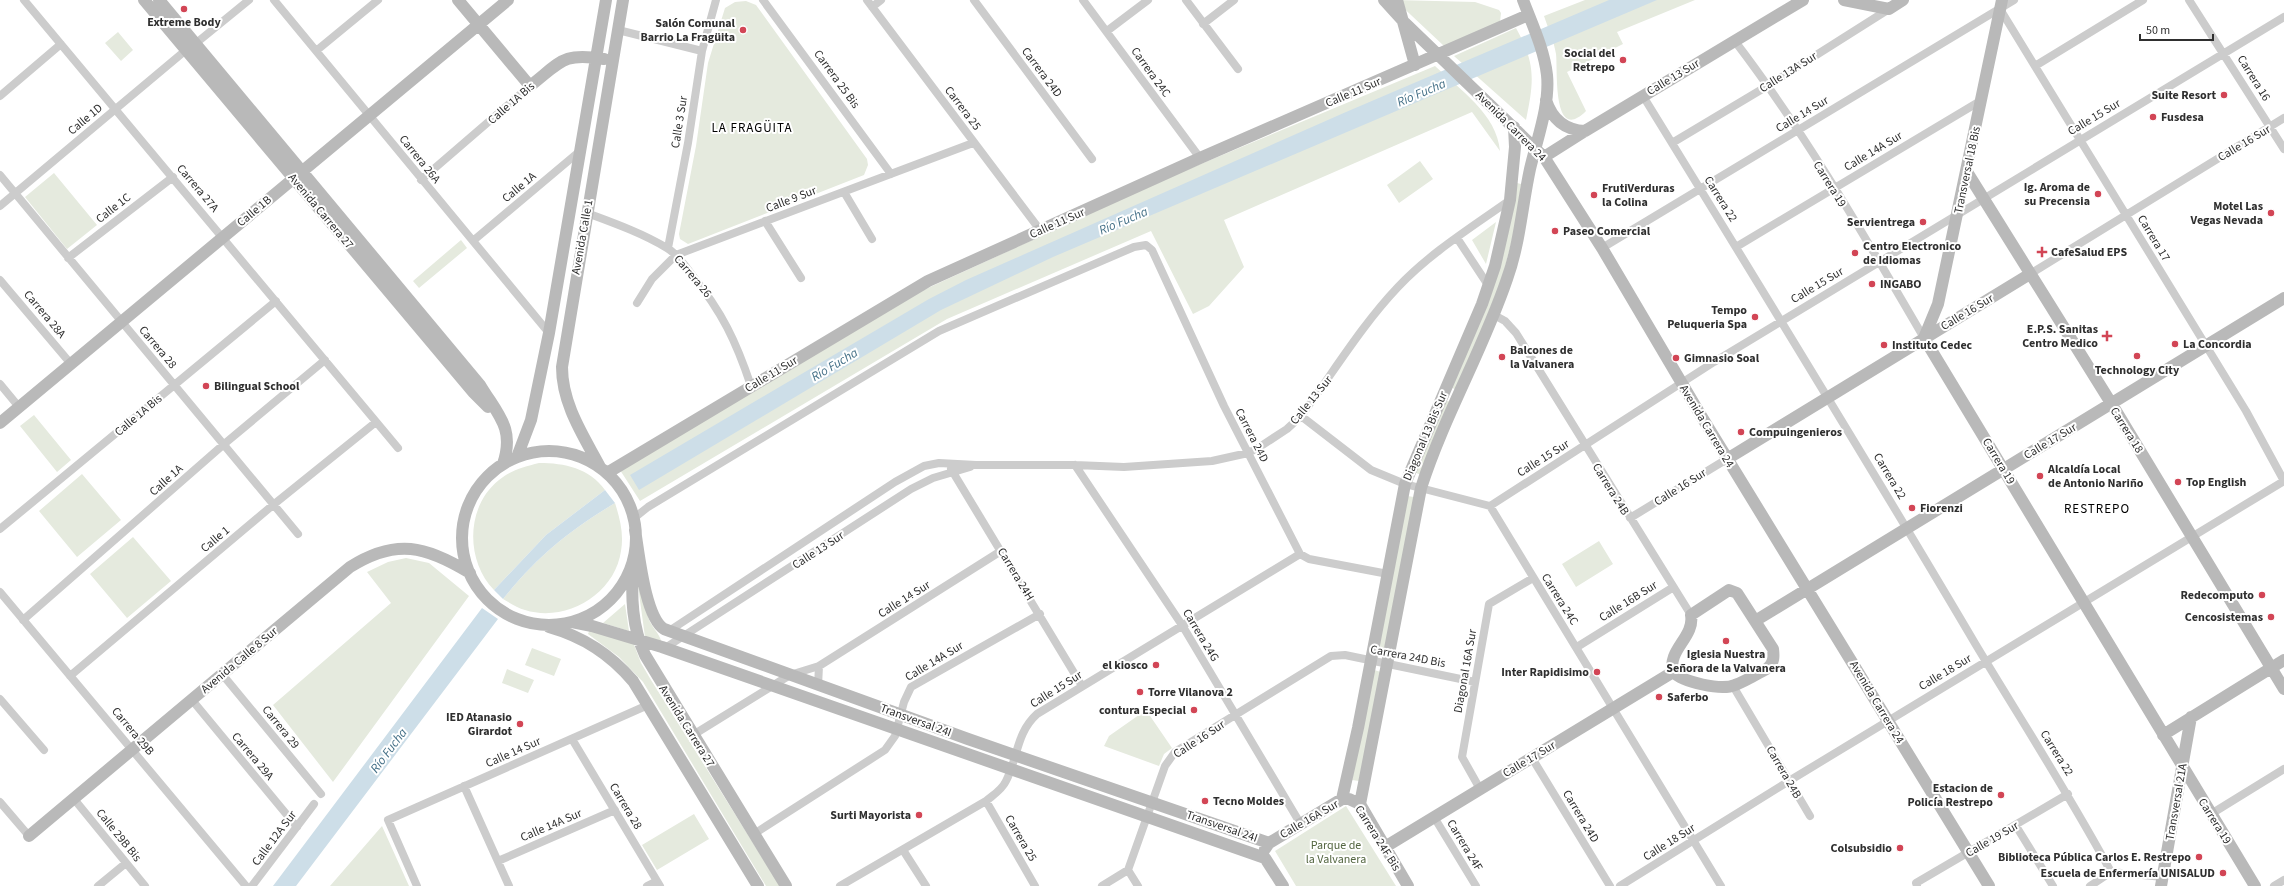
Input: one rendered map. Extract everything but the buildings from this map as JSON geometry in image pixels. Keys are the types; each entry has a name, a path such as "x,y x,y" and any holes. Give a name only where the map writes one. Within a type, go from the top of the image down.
{"street":[{"name":"Carrera 27A","path":"24,0 398,448"},
{"name":"Avenida Carrera 27","path":"144,0 190,47 297,175 473,392 501,420 508,438 503,464"},
{"name":"Avenida Carrera 27","path":"159,0 190,47"},
{"name":"Calle 1D","path":"0,206 190,47 249,0"},
{"name":"Carrera 26A","path":"274,0 421,180 474,240 549,333"},
{"path":"316,51 378,0"},
{"path":"458,0 530,86"},
{"name":"Calle 1B","path":"0,423 508,0"},
{"name":"Avenida Calle 1","path":"517,457 530,420 549,333 606,0"},
{"name":"Avenida Calle 1","path":"603,470 569,407 562,377 565,340 623,0"},
{"name":"Calle 3 Sur","path":"668,248 688,143 702,51 716,0"},
{"name":"Carrera 25 Bis","path":"763,0 891,174"},
{"path":"869,3 881,0"},
{"name":"Carrera 24D","path":"974,0 1092,159"},
{"name":"Carrera 24C","path":"1083,0 1200,158"},
{"path":"1107,32 1148,0"},
{"path":"1186,0 1238,69"},
{"path":"1203,24 1234,0"},
{"name":"Avenida Carrera 24","path":"1384,0 1404,22 1535,147 1544,158 1602,248 1681,383 1988,886"},
{"path":"1397,0 1415,65"},
{"name":"Diagonal 13 Bis Sur","path":"1360,804 1421,488 1430,462 1494,315 1517,248 1535,147 1546,100 1547,76 1543,53 1523,0"},
{"name":"Calle 13 Sur","path":"1544,158 1585,131 1734,40 1803,0"},
{"path":"1844,0 1888,9"},
{"name":"Calle 13A Sur","path":"1672,143 1769,85 1903,0"},
{"name":"Calle 14 Sur","path":"1602,248 2001,4 2014,0"},
{"path":"2035,66 2143,0"},
{"name":"Carrera 16","path":"2189,0 2224,52 2284,149"},
{"name":"Carrera 25","path":"869,3 1040,230"},
{"name":"Carrera 17","path":"2001,4 2035,66 2246,411 2284,481"},
{"name":"Transversal 18 Bis","path":"1924,338 1938,304 1959,212 2001,4"},
{"name":"Calle 11 Sur","path":"603,470 751,386 928,281 1200,158 1415,65 1442,59 1528,15"},
{"name":"Calle 15 Sur","path":"1490,506 1781,320 2284,17"},
{"path":"618,30 702,51"},
{"name":"Carrera 19","path":"1734,40 1769,85 1879,261 2182,767 2255,886"},
{"path":"0,96 61,44"},
{"name":"Calle 1A Bis","path":"421,180 530,86 565,58 579,56 613,60"},
{"name":"Carrera 22","path":"1643,96 1829,397 1986,662 2068,794 2111,872"},
{"path":"1546,100 1555,119 1563,125 1585,131"},
{"name":"Calle 14A Sur","path":"1736,247 1982,100"},
{"name":"Calle 16 Sur","path":"1630,518 2284,118"},
{"name":"Diagonal 13 Bis Sur","path":"1342,800 1405,484 1488,285 1502,243 1510,200 1515,147 1514,127"},
{"name":"Calle 9 Sur","path":"637,303 652,279 676,255 973,143"},
{"name":"Calle 1A","path":"474,240 580,151"},
{"name":"Carrera 18","path":"1967,172 2111,403 2284,690"},
{"name":"Carrera 28","path":"0,175 298,534"},
{"name":"Calle 1C","path":"68,258 173,177"},
{"path":"844,192 872,240"},
{"name":"Calle 13 Sur","path":"669,630 901,478 932,464 948,463 976,466 1075,464 1152,466 1212,461 1248,453 1281,434 1301,416 1388,298 1414,272 1457,238 1510,200"},
{"name":"Carrera 26","path":"586,213 630,230 668,248 676,255 713,300 729,326 751,386"},
{"path":"765,221 801,278"},
{"path":"1457,238 1488,285"},
{"name":"Carrera 24D","path":"634,525 648,507 939,331 1134,247 1146,245 1152,250 1224,406 1300,554"},
{"name":"Carrera 28A","path":"0,280 71,364"},
{"name":"Calle 17 Sur","path":"1755,621 2284,298"},
{"name":"Calle 1A Bis","path":"0,529 276,301"},
{"name":"Carrera 24B","path":"1494,315 1505,321 1516,333 1672,588 1691,615"},
{"name":"Calle 1A","path":"23,620 223,445 325,360"},
{"path":"0,384 19,407"},
{"path":"1443,392 1458,398"},
{"path":"1301,416 1361,464 1376,473 1405,484 1490,506"},
{"name":"Calle 1","path":"70,676 273,505 376,422"},
{"path":"540,451 561,452 581,457 603,470 627,499 634,525 634,551 629,570 615,593 606,603 590,614 572,622 541,624 516,618 495,606 485,596 470,573 464,554 463,540 466,514 474,495 482,483 503,464 517,457 540,451"},
{"name":"Carrera 24H","path":"948,463 1082,686"},
{"name":"Carrera 24G","path":"1075,464 1182,625 1300,823"},
{"name":"Calle 13 Sur","path":"665,648 911,490 933,478 976,466"},
{"name":"Calle 18 Sur","path":"1620,886 1789,781 2284,481"},
{"name":"Carrera 24C","path":"1490,506 1721,886"},
{"name":"Transversal 24I","path":"634,525 650,608 658,625 683,636 818,686 1269,842"},
{"name":"Avenida Calle 8 Sur","path":"29,836 350,567 365,557 382,551 415,548 443,557 470,573"},
{"name":"Avenida Carrera 27","path":"634,551 632,597 638,640 652,669 786,886"},
{"name":"Calle 14 Sur","path":"693,735 790,675 819,666 1002,551"},
{"path":"1300,554 1310,559 1388,574"},
{"name":"Calle 15 Sur","path":"840,886 986,801 1002,788 1021,736 1030,721 1037,714 1300,554"},
{"name":"Diagonal 16A Sur","path":"1480,789 1462,757 1489,604 1533,578"},
{"name":"Calle 16B Sur","path":"1577,647 1672,588"},
{"path":"1733,590 1741,598 1773,649 1774,659 1768,668 1733,686 1690,682 1678,677 1673,672 1674,658 1691,629 1691,615 1725,591 1733,590"},
{"name":"Carrera 29B","path":"0,592 133,749 246,886"},
{"name":"Calle 14A Sur","path":"754,834 875,758 885,750 897,729 899,714 909,690 918,682 1040,614"},
{"name":"Transversal 24I","path":"572,622 665,648 1265,858"},
{"name":"Avenida Carrera 27","path":"541,624 581,639 608,655 633,681 758,886"},
{"name":"Calle 16 Sur","path":"1128,870 1170,757 1335,654"},
{"name":"Carrera 24D Bis","path":"1335,654 1476,682"},
{"path":"2163,735 2284,660"},
{"path":"818,686 819,666"},
{"name":"Calle 17 Sur","path":"1385,847 1673,672"},
{"name":"Carrera 29","path":"222,674 321,794"},
{"name":"Carrera 24B","path":"1733,686 1810,816"},
{"path":"0,699 44,750"},
{"name":"Carrera 29A","path":"192,700 297,827"},
{"name":"Calle 14 Sur","path":"417,886 388,820 648,706"},
{"name":"Transversal 21A","path":"2162,881 2191,717"},
{"name":"Carrera 28","path":"572,739 659,884"},
{"name":"Carrera 24D","path":"1532,758 1610,886"},
{"path":"2211,814 2284,769"},
{"path":"464,786 509,886"},
{"name":"Calle 19 Sur","path":"1916,885 2068,794"},
{"name":"Calle 29B Bis","path":"74,799 145,886"},
{"name":"Carrera 24F Bis","path":"1342,800 1349,799 1360,804 1408,886"},
{"name":"Calle 16A Sur","path":"1265,858 1265,850 1269,842 1342,800"},
{"name":"Carrera 25","path":"986,801 1035,886"},
{"path":"0,802 29,836"},
{"name":"Calle 12A Sur","path":"252,886 314,804"},
{"name":"Calle 14A Sur","path":"498,861 615,810"},
{"name":"Carrera 24F","path":"1434,817 1476,886"},
{"path":"2016,826 2053,886"},
{"path":"903,850 926,886"},
{"path":"1265,858 1282,886"},
{"path":"98,886 126,863"},
{"path":"1102,886 1128,870 1138,886"},
{"path":"2090,886 2111,872 2162,881"},
{"path":"2274,886 2284,880"},
{"path":"647,886 659,884"}],"green space":[{"path":"1395,0 1475,2 1499,10 1501,13 1500,22 1444,46"},
{"path":"1585,0 1695,0 1617,32 1623,44 1567,72 1586,111 1575,119 1567,119 1562,112 1559,101 1556,54 1544,16"},
{"path":"746,1 756,5 867,159 868,165 864,175 688,244 680,239 679,234 696,146 708,63 725,8 735,2"},
{"path":"1516,28 1527,52 1532,73 1531,94 1526,120 1454,56"},
{"path":"118,32 133,50 121,61 105,43"},
{"path":"1435,66 1465,93 1484,114 1492,125 1500,151 1472,112 1224,220 1244,267 1209,306 1193,314 1151,231 947,319 640,501 620,470 915,294 1165,179"},
{"path":"1420,161 1433,179 1399,203 1387,185"},
{"path":"54,173 97,225 67,249 25,197"},
{"path":"1517,183 1521,184 1517,220 1502,279 1457,390 1450,387"},
{"path":"1496,222 1486,264 1472,240"},
{"path":"461,240 467,248 419,288 413,281"},
{"path":"1444,400 1451,402 1421,475 1414,472"},
{"path":"34,415 71,460 57,472 20,426"},
{"path":"539,463 558,464 576,468 592,476 605,490 546,535 494,590 485,578 478,564 474,549 473,534 475,518 480,504 488,491 499,480 518,469"},
{"path":"82,474 121,520 77,557 39,511"},
{"path":"1407,496 1414,497 1384,653 1376,652"},
{"path":"615,503 621,527 621,551 617,566 609,580 599,592 586,602 572,608 556,612 541,613 525,610 503,599 541,557 582,524"},
{"path":"133,537 171,581 127,618 90,574"},
{"path":"1599,541 1613,564 1576,587 1562,564"},
{"path":"406,558 429,563 469,596 333,782 273,705 391,603 367,572 388,562"},
{"path":"641,585 648,617 662,643 645,637 638,586"},
{"path":"625,604 629,631 603,623"},
{"path":"590,629 633,642 641,663 651,680 780,886 766,886 643,682 619,657 588,634"},
{"path":"532,648 561,659 554,676 525,665"},
{"path":"507,669 534,680 528,693 502,683"},
{"path":"1374,670 1381,672 1359,781 1352,780"},
{"path":"1146,710 1172,748 1164,754 1159,766 1104,746 1109,736"},
{"name":"Parque de la Valvanera","path":"1346,806 1396,886 1296,886 1275,851"},
{"path":"694,814 709,839 657,870 642,845"},
{"path":"382,826 409,886 330,886"}],"water":[{"name":"Río Fucha","path":"1609,0 1657,0 1053,257 941,310 639,490 630,475 929,299 966,280 1346,112"},
{"path":"605,490 615,503 582,524 541,557 503,599 494,590 546,535"},
{"name":"Río Fucha","path":"482,608 498,619 296,886 273,886"}],"place":[{"name":"Extreme Body","path":"184,9"},
{"name":"Salón Comunal Barrio La Fragüita","path":"743,30"},
{"name":"Social del Retrepo","path":"1623,60"},
{"name":"Suite Resort","path":"2224,95"},
{"name":"Fusdesa","path":"2153,117"},
{"name":"Ig. Aroma de su Precensia","path":"2098,194"},
{"name":"FrutiVerduras la Colina","path":"1594,195"},
{"name":"Motel Las Vegas Nevada","path":"2271,213"},
{"name":"Servientrega","path":"1923,222"},
{"name":"Paseo Comercial","path":"1555,231"},
{"name":"CafeSalud EPS","path":"2042,252"},
{"name":"Centro Electronico de Idiomas","path":"1855,253"},
{"name":"INGABO","path":"1872,284"},
{"name":"Tempo Peluqueria Spa","path":"1755,317"},
{"name":"E.P.S. Sanitas Centro Medico","path":"2107,336"},
{"name":"La Concordia","path":"2175,344"},
{"name":"Instituto Cedec","path":"1884,345"},
{"name":"Technology City","path":"2137,356"},
{"name":"Balcones de la Valvanera","path":"1502,357"},
{"name":"Gimnasio Soal","path":"1676,358"},
{"name":"Bilingual School","path":"206,386"},
{"name":"Compuingenieros","path":"1741,432"},
{"name":"Alcaldía Local de Antonio Nariño","path":"2040,476"},
{"name":"Top English","path":"2178,482"},
{"name":"Fiorenzi","path":"1912,508"},
{"name":"Redecomputo","path":"2262,595"},
{"name":"Cencosistemas","path":"2271,617"},
{"name":"Iglesia Nuestra Señora de la Valvanera","path":"1726,641"},
{"name":"el kiosco","path":"1156,665"},
{"name":"Inter Rapidisimo","path":"1597,672"},
{"name":"Torre Vilanova 2","path":"1140,692"},
{"name":"Saferbo","path":"1659,697"},
{"name":"contura Especial","path":"1194,710"},
{"name":"IED Atanasio Girardot","path":"520,724"},
{"name":"Estacion de Policía Restrepo","path":"2001,795"},
{"name":"Tecno Moldes","path":"1205,801"},
{"name":"Surti Mayorista","path":"919,815"},
{"name":"Colsubsidio","path":"1900,848"},
{"name":"Biblioteca Pública Carlos E. Restrepo","path":"2199,857"},
{"name":"Escuela de Enfermería UNISALUD","path":"2223,873"}],"district":[{"name":"LA FRAGÜITA","path":"752,127"},
{"name":"RESTREPO","path":"2097,508"}]}
